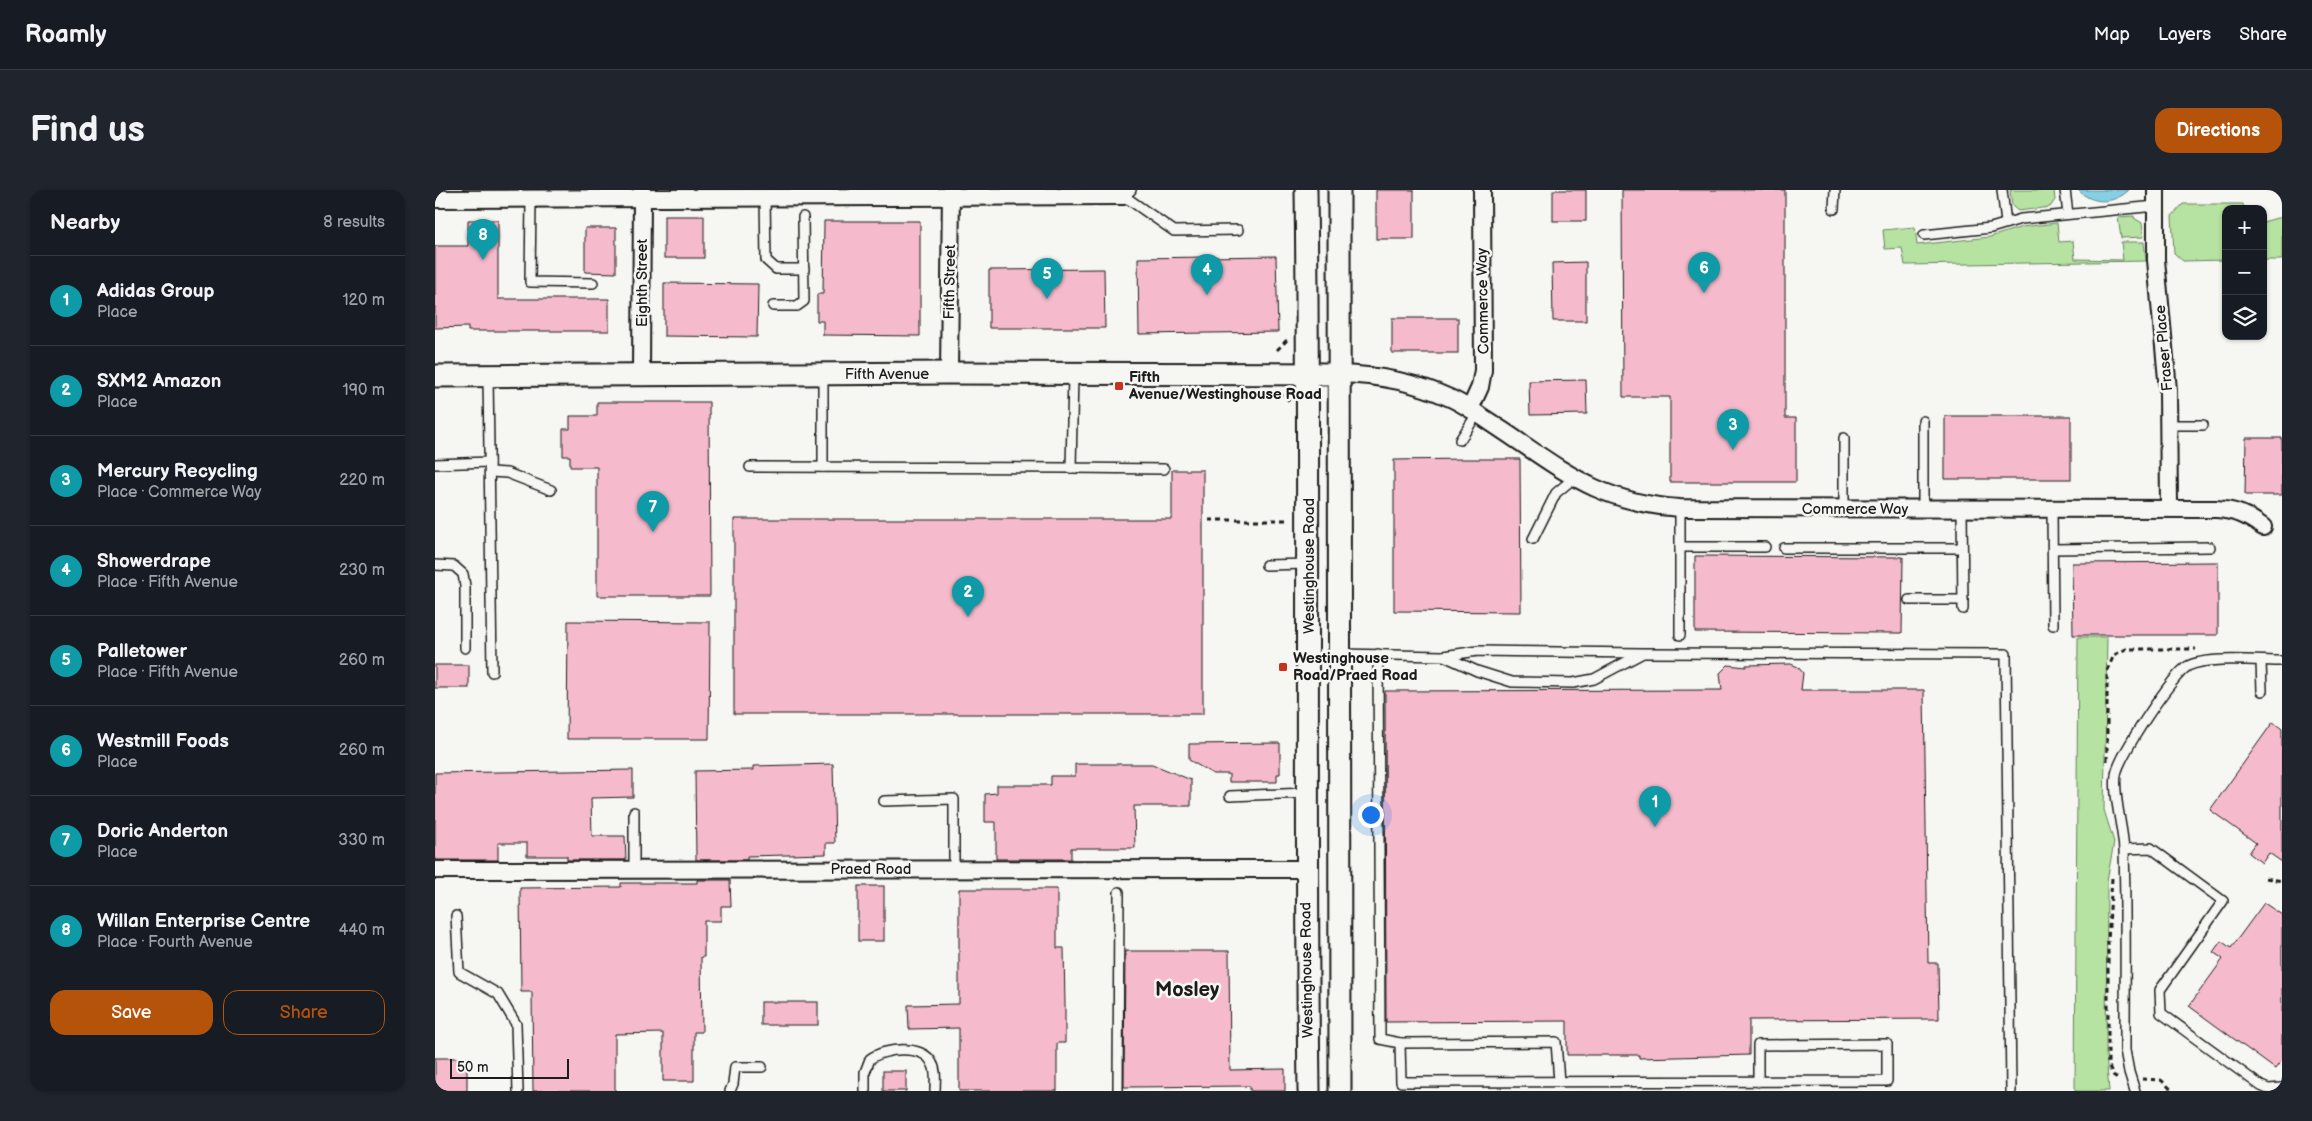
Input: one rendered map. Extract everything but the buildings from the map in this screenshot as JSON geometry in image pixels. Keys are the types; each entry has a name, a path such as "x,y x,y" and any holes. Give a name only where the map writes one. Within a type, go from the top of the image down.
{"street":[{"name":"Westinghouse Road","path":"1306,190 1309,374 1309,654 1306,793 1309,1091"},
{"name":"Westinghouse Road","path":"1339,190 1340,1091"},
{"name":"Commerce Way","path":"1474,411 1483,370 1482,190"},
{"path":"435,199 531,199 578,194 715,194 765,198 951,193 1127,193"},
{"name":"Fifth Street","path":"949,373 951,193"},
{"name":"Eighth Street","path":"641,375 642,194"},
{"name":"Fraser Place","path":"2156,198 2156,260 2168,390 2169,507"},
{"name":"Fifth Avenue","path":"435,376 949,373 1073,375 1339,374"},
{"name":"Commerce Way","path":"1339,374 1360,375 1402,382 1434,392 1474,411 1574,478 1599,491 1622,500 1659,507 1844,509 2169,507 2233,510 2248,516 2263,527"},
{"path":"1309,564 1340,563"},
{"path":"1309,654 1340,654"},
{"name":"Praed Road","path":"435,870 1306,869"}],"lane":[{"path":"1834,209 1835,190"},
{"path":"2002,190 2006,223"},
{"path":"2065,190 2069,214"},
{"path":"1127,193 1175,231 1238,230"},
{"path":"765,198 766,260 775,269 804,268"},
{"path":"1924,235 1991,228 2021,219 2069,214 2156,198"},
{"path":"531,199 530,282 593,282"},
{"path":"773,306 802,304 804,301 803,216"},
{"path":"823,374 823,468"},
{"path":"1071,468 1073,375"},
{"path":"488,376 491,672"},
{"path":"1460,440 1474,411"},
{"path":"1923,422 1923,509"},
{"path":"2168,425 2203,425"},
{"path":"1844,438 1844,509"},
{"path":"435,464 489,462"},
{"path":"750,467 1164,469"},
{"path":"489,472 507,473 551,490"},
{"path":"1533,539 1556,493 1574,478"},
{"path":"1680,508 1680,635"},
{"path":"1909,600 1963,604 1962,508"},
{"path":"2052,508 2053,626"},
{"path":"1680,547 1765,547"},
{"path":"2053,549 2210,547"},
{"path":"1784,548 1962,548"},
{"path":"1266,566 1309,564"},
{"path":"435,565 454,566 463,574 465,586 465,648"},
{"path":"1340,654 1443,656 1478,651 2006,654 2011,1091"},
{"path":"1443,656 1477,671 1512,682 1563,683 1585,682 1594,679 1642,653"},
{"path":"1378,654 1380,1039 1400,1043 1556,1042 1559,1082"},
{"path":"2135,1091 2131,1081 2125,1050 2123,849 2116,784 2117,768 2125,752 2176,676 2188,666 2205,661 2282,661"},
{"path":"2261,661 2262,691"},
{"path":"1230,796 1306,793"},
{"path":"884,801 954,799 955,869"},
{"path":"634,812 634,869"},
{"path":"2123,849 2151,848 2223,902 2160,990 2161,1013 2261,1086 2268,1090 2282,1088"},
{"path":"1118,1091 1119,892"},
{"path":"456,916 459,972 498,994 517,1024 518,1091"},
{"path":"1400,1043 1401,1082 1758,1082 1887,1081 1887,1044 1758,1045 1758,1082"},
{"path":"865,1091 865,1072 870,1059 883,1052 907,1051 925,1055 932,1061 935,1070 935,1091"},
{"path":"729,1091 733,1084 735,1067 762,1067"}],"path":[{"path":"1209,520 1309,520"},
{"path":"2107,768 2107,671 2114,655 2126,649 2204,650"},
{"path":"2113,874 2110,883 2108,942 2108,1064 2110,1071 2118,1079 2131,1081 2148,1078 2161,1080 2173,1091"},
{"path":"2266,878 2282,881"}],"green space":[{"path":"2010,190 2054,190 2055,200 2050,207 2018,211 2012,206"},
{"path":"2183,204 2243,205 2222,205 2222,260 2183,261 2174,253 2172,216"},
{"path":"2134,216 2134,218 2142,223 2144,237 2121,238 2118,217"},
{"path":"2282,218 2282,260 2267,260 2267,221"},
{"path":"2057,223 2059,242 2073,241 2075,259 2123,260 2121,242 2144,242 2146,261 1905,265 1902,248 1885,249 1883,230 1915,227 1917,245 1990,237 2022,227"},
{"path":"2078,637 2107,637 2104,810 2114,842 2107,881 2106,1054 2109,1091 2075,1091"}],"water":[{"path":"2078,190 2129,190 2117,198 2103,201 2090,198"}],"place":[{"name":"Willan Enterprise Centre","path":"483,260"},
{"name":"Westmill Foods","path":"1704,293"},
{"name":"Showerdrape","path":"1207,295"},
{"name":"Palletower","path":"1047,299"},
{"name":"Fifth Avenue/Westinghouse Road","path":"1119,386"},
{"name":"Mercury Recycling","path":"1733,450"},
{"name":"Doric Anderton","path":"653,532"},
{"name":"SXM2 Amazon","path":"968,617"},
{"name":"Westinghouse Road/Praed Road","path":"1283,667"},
{"name":"Adidas Group","path":"1655,827"}],"district":[{"name":"Mosley","path":"1187,990"}]}
